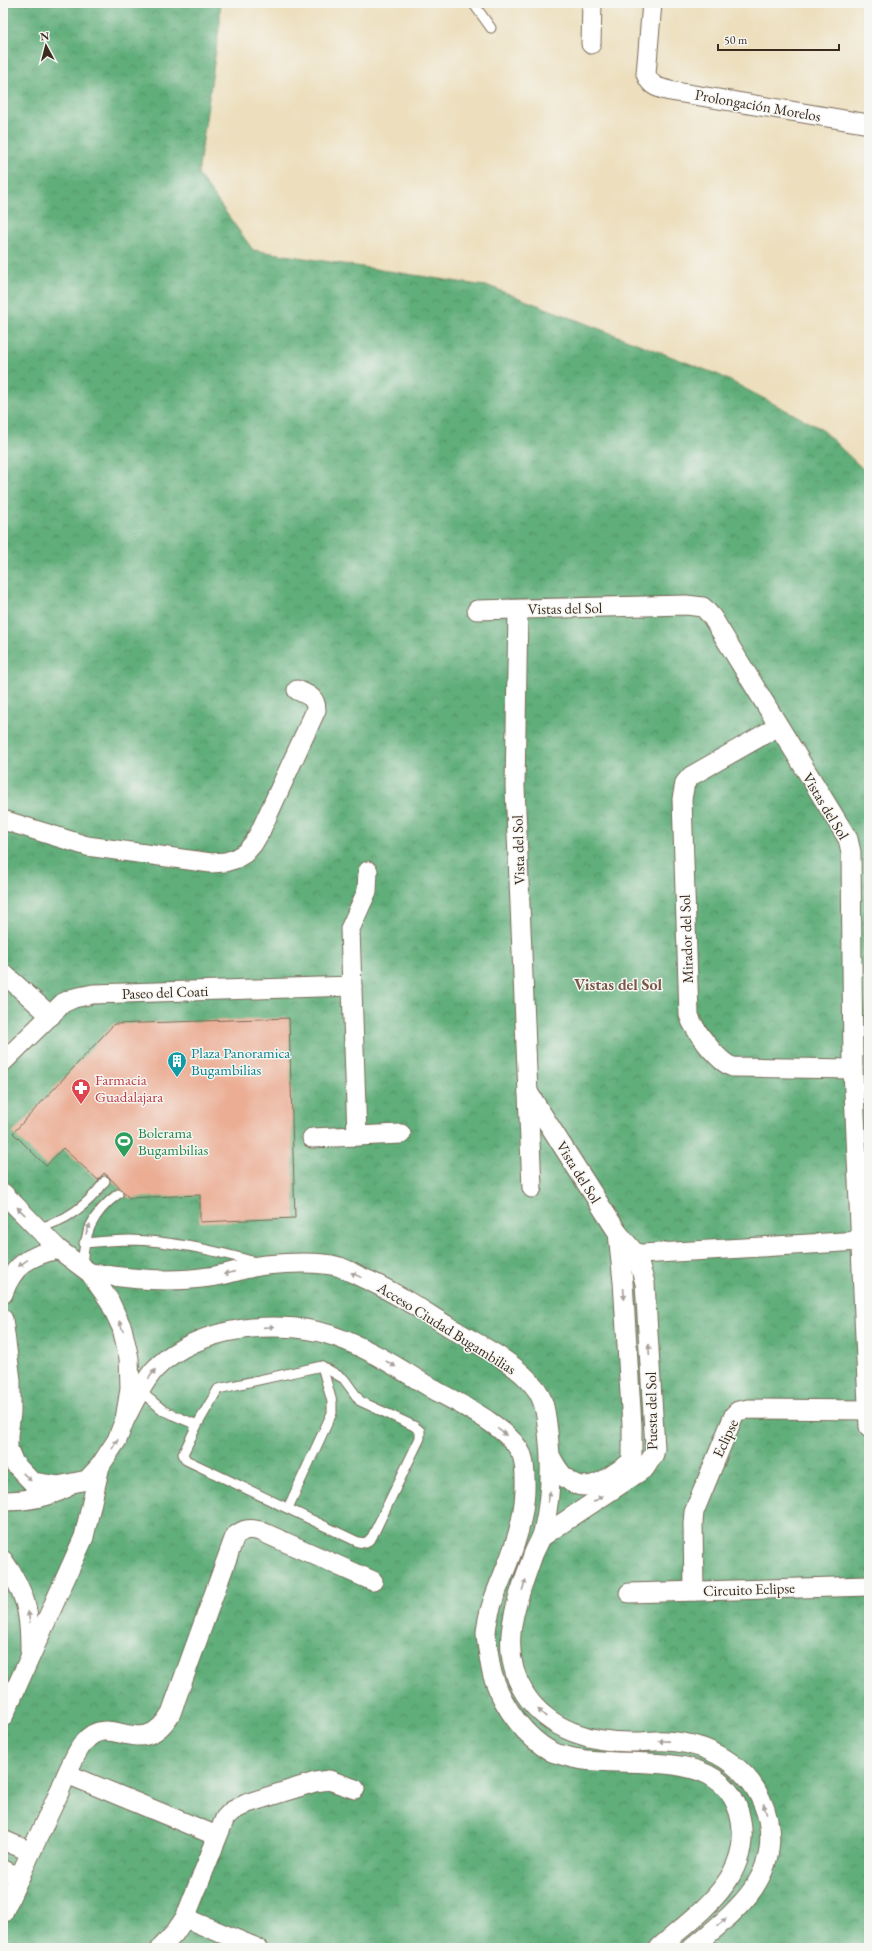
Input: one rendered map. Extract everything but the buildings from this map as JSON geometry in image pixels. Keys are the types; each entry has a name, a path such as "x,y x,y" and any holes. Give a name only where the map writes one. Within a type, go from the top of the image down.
{"street":[{"path":"591,44 592,3"},
{"name":"Prolongación Morelos","path":"652,3 646,66 648,81 658,88 869,124"},
{"name":"Vistas del Sol","path":"477,610 686,605 703,607 712,617 777,727 848,839 851,848 853,1069 869,1418"},
{"name":"Vista del Sol","path":"518,610 515,786 532,1188"},
{"path":"3,820 87,846 211,863 225,862 235,859 245,853 260,832 316,710 316,703 313,698 297,690"},
{"name":"Mirador del Sol","path":"777,727 698,770 685,783 682,799 689,1015 695,1027 722,1062 733,1068 853,1069"},
{"path":"357,1136 350,929 367,891 368,871"},
{"path":"3,973 50,1016"},
{"name":"Paseo del Coati","path":"3,1062 63,1003 74,998 93,994 352,986"},
{"name":"Vista del Sol","path":"528,1091 618,1233 628,1255"},
{"path":"312,1138 401,1134"},
{"path":"3,1193 58,1249 86,1270 109,1300 122,1328 129,1358 130,1389 125,1420"},
{"path":"628,1255 860,1241"},
{"path":"3,1294 7,1282 18,1267 37,1254 58,1249"},
{"name":"Puesta del Sol","path":"543,1536 638,1464 654,1454 654,1425 645,1283 628,1255"},
{"name":"Puesta del Sol","path":"628,1255 632,1426 638,1464"},
{"name":"Acceso Ciudad Bugambilias","path":"86,1270 135,1280 170,1281 212,1277 264,1265 309,1264 340,1267 378,1284 509,1363 535,1386 542,1399 546,1413 551,1456 551,1479 543,1536 534,1552 514,1615 509,1643 513,1667 524,1693 537,1709 553,1723 570,1732 592,1737 631,1742 668,1741 698,1747 721,1756 752,1782 764,1806 769,1826 769,1843 765,1864 758,1882 751,1894 736,1910 692,1948"},
{"path":"3,1319 11,1380 11,1413 6,1438 8,1449 14,1463 32,1482 58,1486 87,1480 100,1466 117,1440 125,1420 140,1391 153,1371 167,1357 210,1336 237,1330 272,1326 304,1328 339,1338 378,1357 482,1417 508,1436 522,1455 525,1477 524,1512 515,1545 493,1598 486,1635 493,1678 509,1709 525,1732 553,1753 581,1760 683,1765 713,1775 731,1795 741,1818 743,1843 730,1880 713,1900 659,1948"},
{"name":"Eclipse","path":"694,1591 694,1512 731,1420 738,1411 748,1410 869,1418"},
{"path":"632,1426 654,1425"},
{"name":"Puesta del Sol","path":"551,1456 563,1477 578,1486 596,1484 638,1464"},
{"path":"3,1717 84,1537 100,1466"},
{"path":"3,1501 22,1501 51,1495 72,1484"},
{"path":"3,1913 11,1873 31,1852 67,1774 85,1741 96,1733 110,1730 134,1737 147,1736 165,1723 171,1713 235,1536 243,1529 260,1531 373,1581"},
{"path":"3,1560 17,1580 26,1600 30,1625 30,1656"},
{"name":"Circuito Eclipse","path":"629,1593 869,1586"},
{"path":"67,1774 218,1836"},
{"path":"161,1948 174,1934 185,1918 225,1818 232,1811 248,1803 315,1782 328,1780 355,1789"},
{"path":"3,1840 31,1852"},
{"path":"185,1918 257,1948"}],"lane":[{"path":"473,3 491,28"},
{"path":"38,1228 61,1221 78,1210 94,1196 105,1181"},
{"path":"86,1270 84,1243 90,1224 97,1212 118,1194"},
{"path":"84,1243 130,1240 176,1243 221,1252 264,1265"},
{"path":"288,1508 332,1413 332,1402 322,1366"},
{"path":"322,1366 344,1379 360,1401 417,1428 420,1431 420,1438 372,1536 366,1543 358,1542 186,1460 183,1451 215,1394 221,1388 322,1366"},
{"path":"140,1391 164,1411 197,1425"}],"green space":[{"path":"3,3 220,3 220,22 198,174 253,250 491,287 719,375 820,428 869,475 869,1948 3,1948"}],"place":[{"name":"Plaza Panoramica Bugambilias","path":"177,1078"},
{"name":"Farmacia Guadalajara","path":"81,1105"},
{"name":"Bolerama Bugambilias","path":"124,1158"}],"district":[{"name":"Vistas del Sol","path":"618,984"}]}
